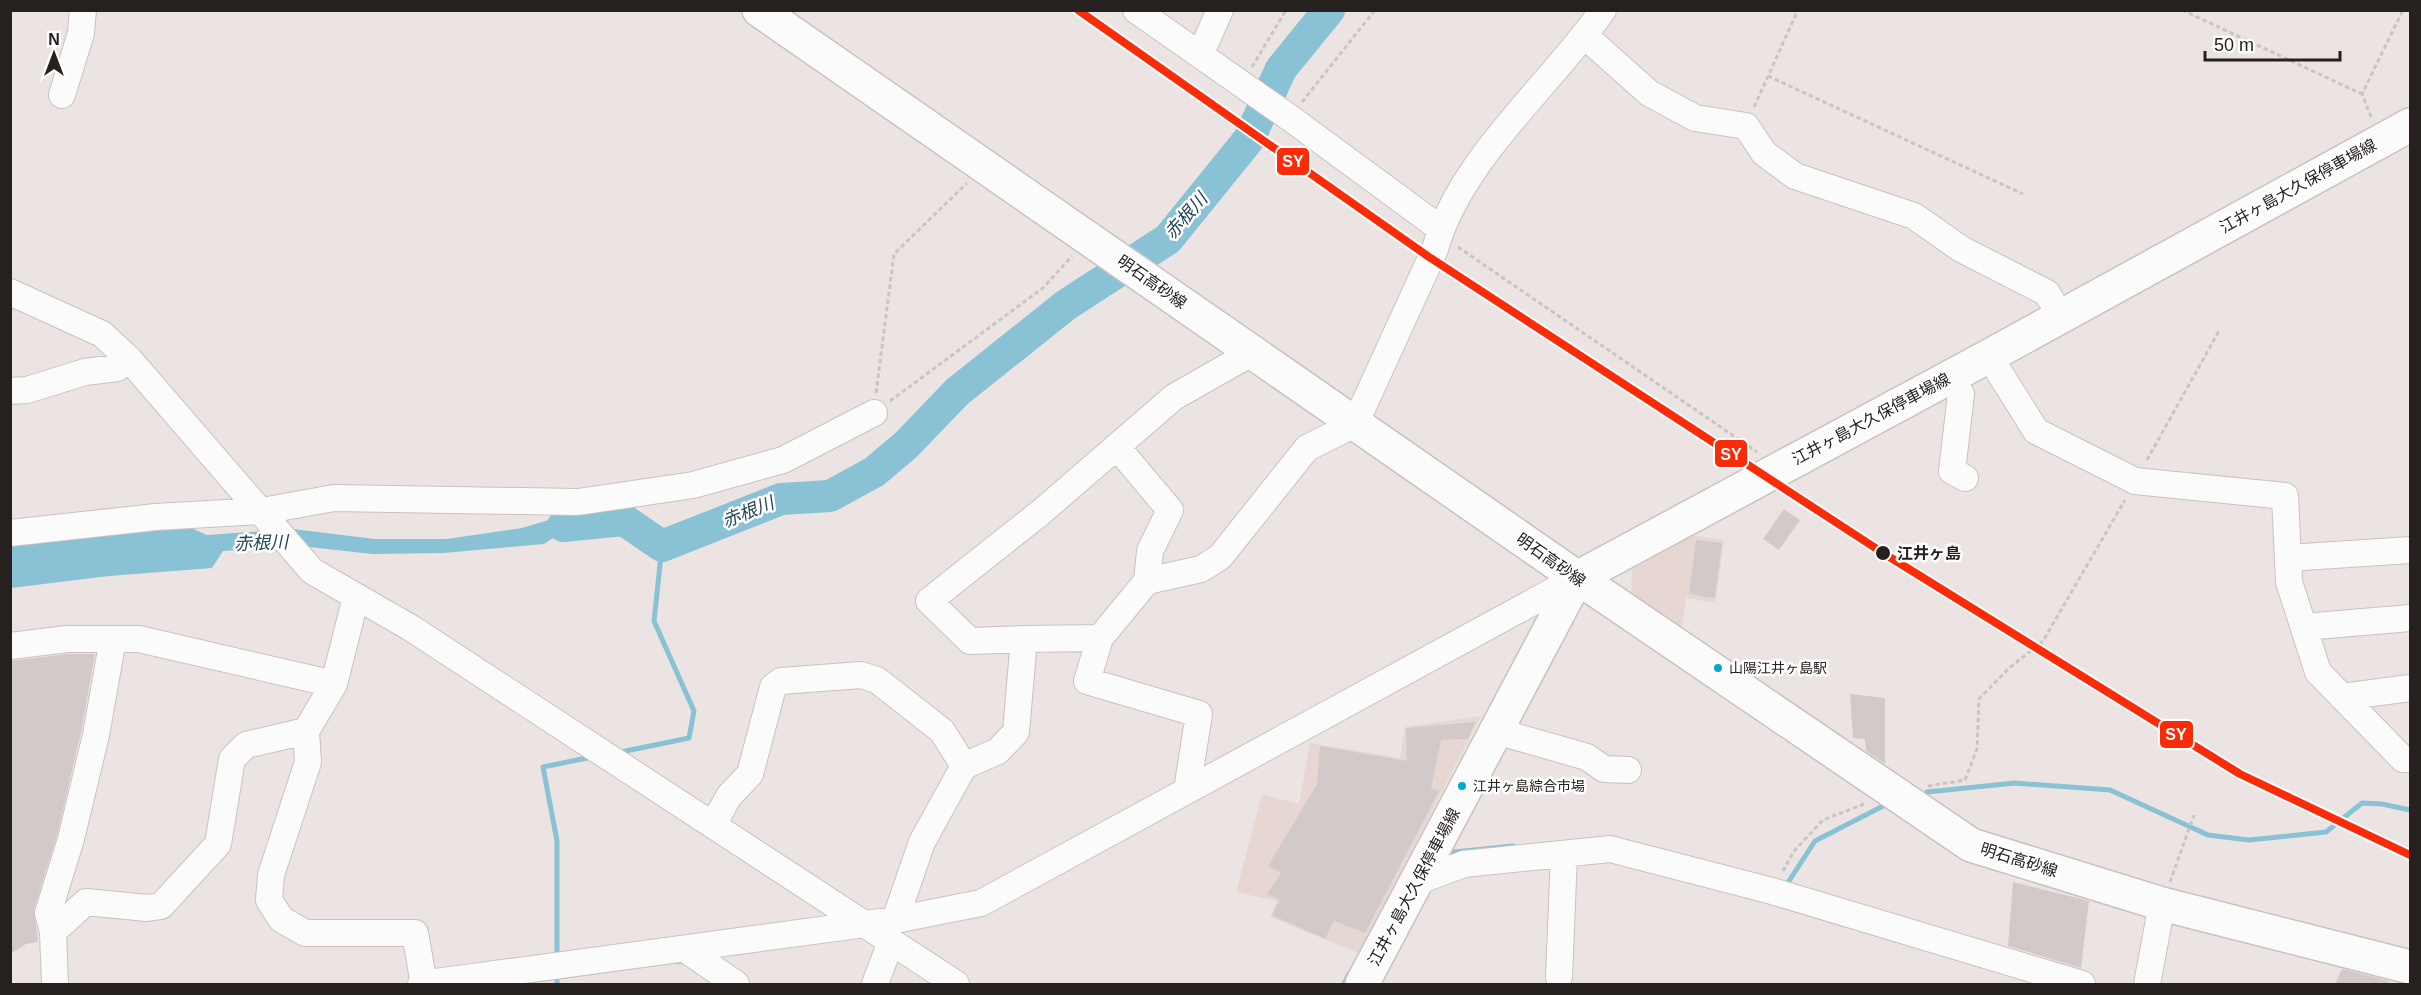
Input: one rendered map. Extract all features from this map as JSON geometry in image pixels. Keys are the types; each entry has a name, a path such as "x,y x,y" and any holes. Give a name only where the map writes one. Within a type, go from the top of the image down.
{"main road":[{"name":"明石高砂線","path":"759,10 986,165 1577,578 1896,792 1971,845 2162,904 2410,967"},
{"name":"江井ヶ島大久保停車場線","path":"1362,984 1577,578 2061,317 2410,125"}],"street":[{"path":"62,95 81,33 82,10"},
{"path":"1136,10 1290,118 1441,229"},
{"path":"1200,55 1220,10"},
{"path":"1147,581 1201,569 1220,557 1307,448 1355,424 1435,249 1441,229 1481,159 1585,36 1603,10"},
{"path":"1585,36 1649,93 1695,118 1746,126 1764,153 1795,176 1914,216 1961,249 2047,293 2061,317"},
{"path":"10,291 102,334 129,359 312,571 411,628 865,924 893,932 956,984"},
{"path":"1100,638 970,641 929,601 1040,513 1174,397 1253,352"},
{"path":"1989,356 2036,431 2135,481 2285,496 2289,582 2318,672 2403,759 2410,759"},
{"path":"10,392 27,390 86,372 117,368 129,359"},
{"path":"1951,376 1961,394 1952,471 1965,478"},
{"path":"10,533 156,517 262,512 334,498 578,502 693,485 783,460 874,412"},
{"path":"1117,447 1170,510 1150,551 1147,581 1100,638 1087,681 1199,714 1187,790"},
{"path":"2288,558 2410,550"},
{"path":"893,932 981,903 1577,578"},
{"path":"356,597 334,684 306,731 308,762 271,875 269,900 281,919 305,933 415,933 422,984 483,980 865,924"},
{"path":"2304,627 2410,618"},
{"path":"10,646 67,639 139,639 334,684"},
{"path":"55,984 53,932 48,913 80,804 113,639"},
{"path":"875,984 922,842 964,766 998,751 1016,732 1024,639"},
{"path":"713,825 729,796 750,774 773,687 781,681 861,675 876,680 942,731 964,766"},
{"path":"2342,697 2410,688"},
{"path":"53,932 87,902 147,908 161,906 218,844 232,759 246,745 306,731"},
{"path":"1496,731 1587,757 1604,769 1628,770"},
{"path":"1416,882 1464,864 1610,849 1772,891 2082,984"},
{"path":"1559,977 1564,854"},
{"path":"2146,984 2162,904"},
{"path":"686,949 736,984"}],"path":[{"path":"1242,84 1286,10"},
{"path":"1290,118 1375,10"},
{"path":"1746,126 1798,10"},
{"path":"2182,10 2362,94 2380,141"},
{"path":"2362,94 2403,10"},
{"path":"1768,76 2023,194"},
{"path":"874,412 894,254 986,165"},
{"path":"1441,229 1446,238 1779,468"},
{"path":"874,412 1043,288 1088,237"},
{"path":"1772,891 1794,851 1823,820 1896,792 1965,780 1977,749 1979,699 2008,669 2043,641 2220,329"},
{"path":"2162,904 2194,815"}],"shaded area":[{"path":"1691,535 1724,540 1715,603 1686,598 1682,627 1631,593 1632,570"},
{"path":"1481,716 1359,953 1270,917 1277,901 1236,892 1262,794 1299,804 1310,743 1400,758 1405,727"}],"water":[{"path":"552,519 608,522 561,533 544,544 444,553 372,554 300,546 223,551 212,568 109,576 11,588 11,541 191,528 207,535 293,529 375,539 447,539 522,528"}],"building":[{"path":"1784,509 1800,520 1779,550 1763,539"},
{"path":"1696,540 1722,543 1715,598 1689,594"},
{"path":"68,654 95,654 81,732 57,835 34,909 38,942 26,944 10,954 10,661"},
{"path":"1850,694 1885,698 1885,764 1866,751 1865,739 1853,738"},
{"path":"1475,722 1468,739 1441,740 1431,788 1439,791 1365,933 1334,921 1325,939 1272,915 1280,900 1267,894 1281,873 1268,866 1317,784 1320,746 1407,761 1406,728"},
{"path":"2013,882 2089,901 2081,968 2008,946"},
{"path":"2342,969 2389,981 2388,984 2335,984"}],"waterway":[{"name":"赤根川","path":"563,526 624,520 662,546 781,499 830,496 874,472 906,445 957,392 1066,305 1168,239 1249,139 1281,69 1329,10"},
{"path":"616,753 689,738 694,711 654,621 662,546"},
{"path":"557,959 557,841 543,767 592,757"},
{"path":"1927,792 2015,783 2110,790 2208,835 2249,840 2326,832 2362,803 2382,804 2410,810"},
{"path":"1783,883 1787,884 1815,841 1885,805"},
{"path":"1445,853 1513,846"},
{"path":"557,971 557,984"},
{"path":"1344,984 1349,974"}],"transit line":[{"name":"SY","path":"1078,10 1429,257 1883,553 2240,774 2410,855"}],"place":[{"name":"江井ヶ島","path":"1883,553"},
{"name":"山陽江井ヶ島駅","path":"1718,668"},
{"name":"江井ヶ島綜合市場","path":"1462,786"}]}
